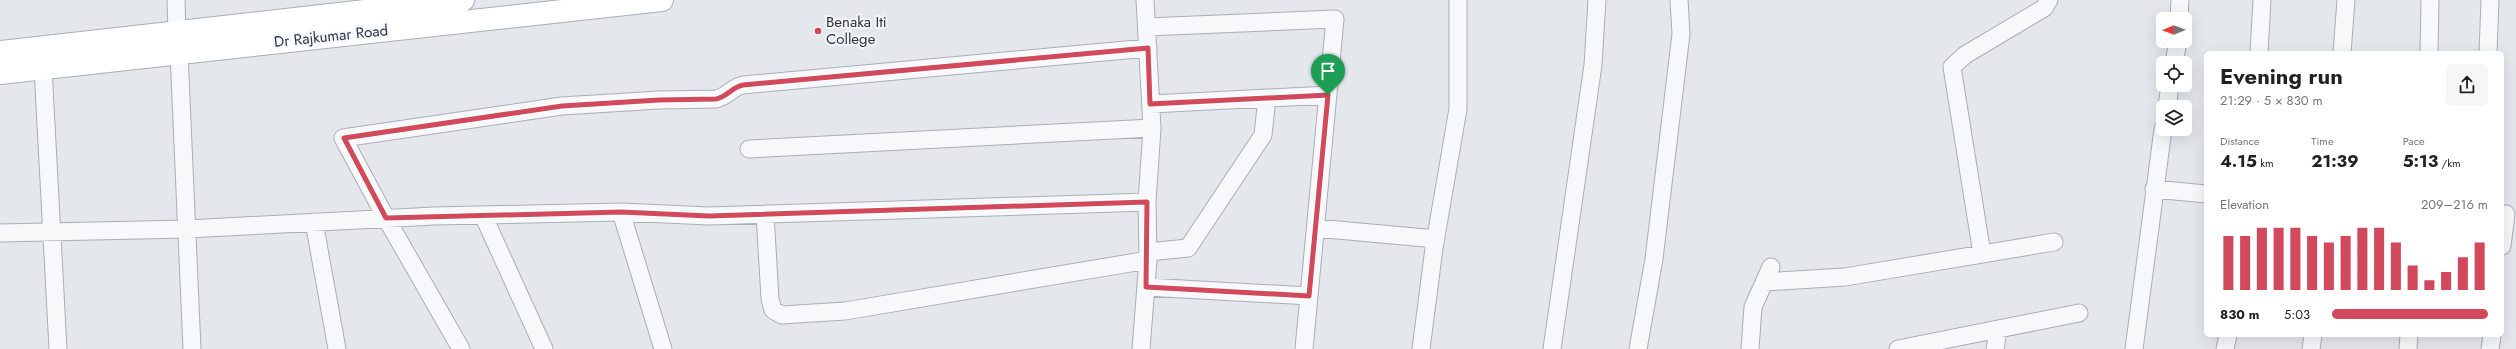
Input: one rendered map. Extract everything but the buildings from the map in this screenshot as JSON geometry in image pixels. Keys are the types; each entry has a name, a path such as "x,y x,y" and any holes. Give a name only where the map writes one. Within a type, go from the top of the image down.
{"main road":[{"name":"Dr Rajkumar Road","path":"0,73 43,68 178,43 463,0"},
{"name":"Dr Rajkumar Road","path":"0,52 178,43 541,6 662,0"}],"street":[{"path":"176,0 192,349"},
{"path":"1141,349 1148,256 1147,202 1152,128 1145,0"},
{"path":"1421,349 1436,239 1458,108 1458,0"},
{"path":"1552,349 1593,65 1597,0"},
{"path":"1638,349 1654,259 1680,42 1679,0"},
{"path":"1982,254 1952,67 1965,55 2044,8 2049,0"},
{"path":"2179,12 2180,0"},
{"path":"2259,51 2262,0"},
{"path":"2342,51 2346,0"},
{"path":"2429,51 2430,0"},
{"path":"2488,51 2490,0"},
{"path":"1147,27 1335,19 1304,349"},
{"path":"461,349 386,218 344,138 562,106 659,100 716,99 723,98 736,86 743,85 1148,48"},
{"path":"43,68 58,349"},
{"path":"1150,104 1328,95"},
{"path":"765,214 770,299 773,310 782,315 845,311 1188,248 1263,135 1268,98"},
{"path":"749,149 1152,128"},
{"path":"2134,349 2162,136"},
{"path":"2154,189 2204,194"},
{"path":"0,233 187,229 386,218 621,212 709,216 1147,202"},
{"path":"621,212 663,349"},
{"path":"2504,235 2508,214"},
{"path":"483,216 544,349"},
{"path":"314,222 337,349"},
{"path":"1316,228 1436,239"},
{"path":"1750,349 1754,306 1768,274 1845,277 2054,242"},
{"path":"1146,287 1309,296"},
{"path":"1898,349 1998,331 2080,314"},
{"path":"1995,349 1998,331"},
{"path":"2226,349 2228,337"},
{"path":"2311,349 2313,337"},
{"path":"2408,349 2409,337"},
{"path":"2490,349 2492,337"}],"place":[{"name":"Benaka Iti College","path":"818,31"}],"route":[{"path":"1148,48 1150,104 1328,95 1309,296 1146,287 1148,260 1147,202 709,216 621,212 386,218 344,138 562,106 659,100 716,99 723,98 736,86 743,85 1148,48"}]}
